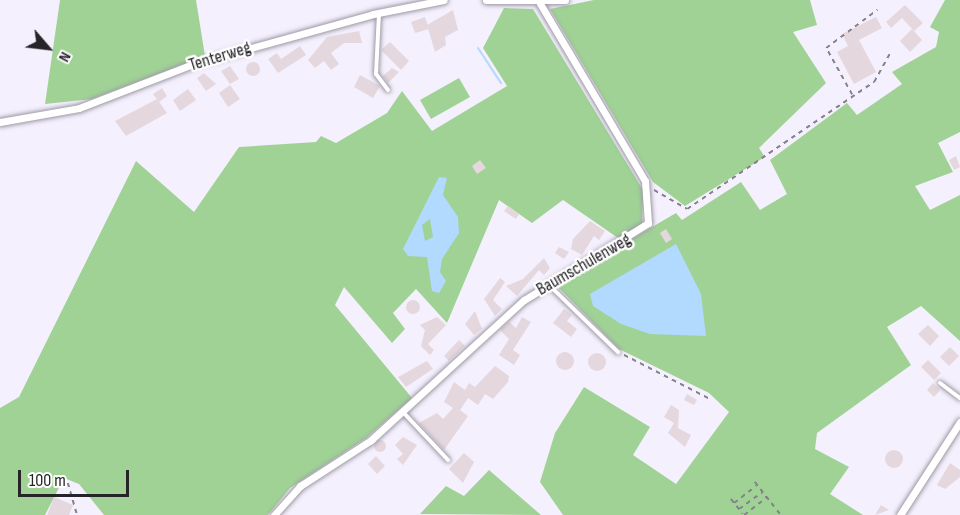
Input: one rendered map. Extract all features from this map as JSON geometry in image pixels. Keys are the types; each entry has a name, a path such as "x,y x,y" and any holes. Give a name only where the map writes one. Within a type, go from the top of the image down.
{"street":[{"name":"Tenterweg","path":"0,122 79,108 193,64 379,13 444,0"},
{"path":"486,0 565,0"},
{"name":"Baumschulenweg","path":"274,515 300,486 403,411 547,283 642,230 651,213 648,187 539,1"},
{"path":"900,515 960,422"}],"lane":[{"path":"379,13 376,74 388,90"},
{"path":"547,283 618,352"},
{"path":"940,383 960,398"},
{"path":"403,411 448,460"}],"path":[{"path":"852,96 826,48 877,10"},
{"path":"648,187 687,209 874,82 891,51"},
{"path":"618,352 710,399"},
{"path":"755,482 781,515"},
{"path":"68,483 77,515"},
{"path":"734,503 757,486"},
{"path":"739,509 762,492"},
{"path":"731,499 744,515 766,497"}],"green space":[{"path":"60,0 196,0 205,56 92,99 45,104"},
{"path":"594,0 810,0 817,25 793,32 826,83 759,148 765,157 685,206 653,182 550,9"},
{"path":"945,0 960,0 960,132 938,143 953,172 915,186 930,210 960,195 960,341 921,306 887,327 911,365 817,433 815,449 849,467 830,494 863,515 563,515 540,482 555,433 584,387 650,427 633,455 676,484 729,412 709,393 619,349 555,284 676,213 682,220 741,182 760,210 787,194 770,160 847,103 857,115 902,84 892,72 936,47 939,32 930,27"},
{"path":"504,8 533,9 643,190 642,225 618,238 563,200 532,223 499,200 447,323 416,289 393,313 405,329 392,343 344,287 335,305 412,398 366,438 290,488 268,515 104,515 79,484 64,478 45,515 0,515 0,408 19,397 136,161 194,212 239,147 316,142 321,136 336,143 387,113 402,91 432,131 507,86 483,48"},
{"path":"459,78 470,97 431,119 420,100"},
{"path":"489,470 541,515 420,514 446,486 464,496"}],"water":[{"path":"439,177 447,178 443,195 458,217 459,233 442,259 440,272 446,281 439,293 432,291 427,257 408,256 403,249","holes":["430,219 433,237 425,241 422,225"]},
{"path":"676,244 701,294 706,336 650,334 621,324 593,306 590,294"}],"building":[{"path":"905,5 923,23 914,31 902,18 891,28 886,22"},
{"path":"453,10 458,30 445,37 446,45 435,52 427,25"},
{"path":"425,17 429,29 415,33 411,22"},
{"path":"876,17 882,28 859,40 876,72 854,84 837,52 848,46 842,34"},
{"path":"912,29 922,40 910,52 900,41"},
{"path":"359,31 362,43 344,43 331,53 339,64 331,70 324,61 315,68 308,60 327,37"},
{"path":"390,42 409,61 401,70 381,50"},
{"path":"300,46 306,55 278,73 268,59 277,53 281,59"},
{"path":"250,62 256,62 260,69 256,76 250,76 246,72 246,66"},
{"path":"230,66 239,79 230,84 221,71"},
{"path":"392,68 399,72 388,83 383,76"},
{"path":"204,73 216,84 206,91 197,78"},
{"path":"360,75 380,86 373,98 354,87"},
{"path":"230,85 240,99 228,107 219,93"},
{"path":"162,88 167,96 159,102 153,94"},
{"path":"188,89 196,100 180,111 173,100"},
{"path":"157,99 167,113 126,136 115,121"},
{"path":"956,156 960,167 954,170 949,160"},
{"path":"480,160 486,168 477,174 472,166"},
{"path":"508,206 519,214 516,219 504,211"},
{"path":"590,221 605,231 599,240 594,236 582,255 571,249 573,239"},
{"path":"666,229 672,239 666,243 660,233"},
{"path":"559,247 569,252 564,259 555,253"},
{"path":"544,258 550,268 544,275 539,270 517,296 506,286 523,279"},
{"path":"500,278 505,282 493,300 502,309 495,316 484,299"},
{"path":"410,300 416,300 420,307 416,314 410,314 406,310 406,304"},
{"path":"564,309 572,315 567,321 577,329 571,337 553,323"},
{"path":"475,311 482,329 474,335 465,324"},
{"path":"437,317 446,325 428,344 434,350 430,355 421,346 425,330 420,325"},
{"path":"522,317 531,322 513,350 520,355 514,365 499,355 509,339 500,330 509,322 516,328"},
{"path":"928,325 939,336 930,346 918,334"},
{"path":"459,340 465,346 449,361 444,356"},
{"path":"950,347 959,356 949,366 940,357"},
{"path":"565,352 571,355 574,361 571,367 565,370 559,367 556,361 559,355"},
{"path":"597,353 603,356 606,362 603,368 597,371 591,368 588,362 591,356"},
{"path":"928,360 941,373 934,380 921,367"},
{"path":"427,361 433,369 406,387 398,377"},
{"path":"495,366 509,376 508,382 493,399 485,394 478,405 468,398 460,410 468,416 444,450 419,423 437,413 443,419 453,408 444,402 454,382 465,390 469,383 475,387"},
{"path":"933,383 940,390 934,397 927,390"},
{"path":"687,394 697,400 694,405 684,400"},
{"path":"671,405 679,410 678,428 691,435 685,447 668,433 674,423 664,417"},
{"path":"403,437 417,445 403,465 397,459 403,454 395,445"},
{"path":"382,440 386,446 382,452 378,452 374,444"},
{"path":"894,450 900,453 903,459 900,465 894,468 888,465 885,459 888,453"},
{"path":"464,453 474,462 463,483 449,469"},
{"path":"376,456 385,466 377,474 368,464"},
{"path":"950,463 960,470 960,477 945,489 937,485"},
{"path":"54,497 73,505 69,515 47,515"},
{"path":"881,505 889,510 875,515"}],"waterway":[{"path":"478,48 501,83"}]}
